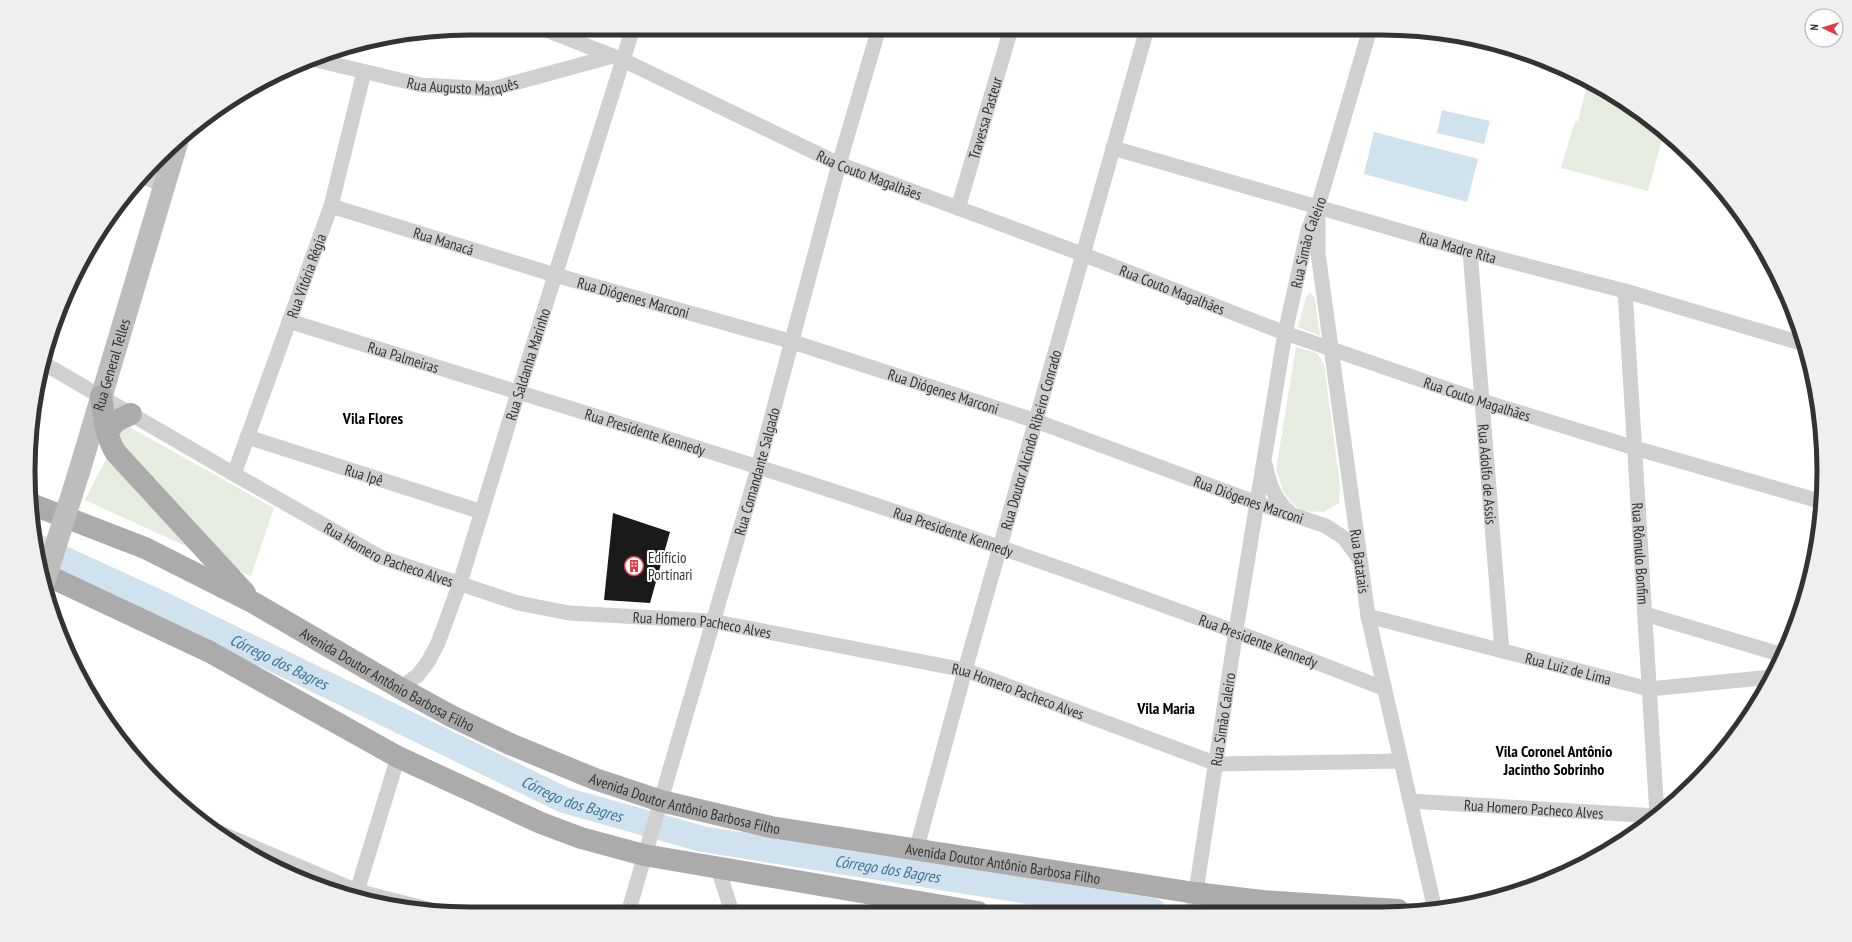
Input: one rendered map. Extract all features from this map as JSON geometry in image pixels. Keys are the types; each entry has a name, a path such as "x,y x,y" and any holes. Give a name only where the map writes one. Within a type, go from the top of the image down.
{"main road":[{"path":"101,396 107,432 110,443 116,453 254,603"},
{"path":"107,432 116,421 131,414"},
{"name":"Avenida Doutor Antônio Barbosa Filho","path":"37,506 144,548 254,603 451,716 510,744 660,806 1194,902 1262,901 1353,907"},
{"path":"48,576 210,652 398,758 541,823 580,838 646,848 718,869 900,905 922,907"}],"street":[{"name":"Rua Couto Magalhães","path":"559,35 618,58 839,164 1082,254 1285,333 1482,401 1635,448 1816,500"},
{"name":"Rua Saldanha Marinho","path":"400,688 418,675 428,662 438,643 460,583 555,275 618,58 630,35"},
{"name":"Rua Comandante Salgado","path":"629,907 758,468 793,342 839,164 877,35"},
{"name":"Travessa Pasteur","path":"958,208 1009,35"},
{"name":"Rua Doutor Alcindo Ribeiro Conrado","path":"916,851 965,670 1145,35"},
{"name":"Rua Simão Caleiro","path":"1194,902 1217,764 1236,630 1285,333 1308,230 1318,206 1368,35"},
{"name":"Rua Augusto Marquês","path":"322,61 421,85 492,89 618,58"},
{"name":"Rua Vitória Régia","path":"234,474 331,206 364,72"},
{"name":"Rua Madre Rita","path":"1113,148 1470,251 1625,291 1797,342"},
{"name":"Rua General Telles","path":"47,573 79,472 174,152"},
{"path":"148,179 164,185"},
{"name":"Rua Manacá","path":"331,206 555,275"},
{"name":"Rua Batatais","path":"1318,206 1318,253 1353,509 1358,557 1368,616 1383,688 1434,903"},
{"name":"Rua Adolfo de Assis","path":"1470,251 1502,651"},
{"name":"Rua Diógenes Marconi","path":"555,275 793,342 1036,421 1257,503 1326,526 1344,538 1358,557"},
{"name":"Rua Rômulo Bonfim","path":"1625,291 1657,808"},
{"name":"Rua Palmeiras","path":"289,321 518,393"},
{"name":"Rua Homero Pacheco Alves","path":"48,366 380,557 518,603 569,612 712,621 965,670 1217,764 1401,761"},
{"name":"Rua Presidente Kennedy","path":"518,393 758,468 1001,547 1236,630 1383,688"},
{"name":"Rua Ipê","path":"247,437 482,512"},
{"name":"Rua Simão Caleiro","path":"1264,460 1267,478 1283,511"},
{"path":"1326,526 1344,520 1353,509"},
{"path":"1254,528 1261,516 1283,511"},
{"path":"1645,614 1777,653"},
{"name":"Rua Luiz de Lima","path":"1368,616 1649,689 1765,678"},
{"path":"357,892 398,758"},
{"name":"Rua Homero Pacheco Alves","path":"1410,801 1648,815"},
{"path":"247,845 339,886"},
{"path":"718,869 730,907"}],"shaded area":[{"path":"1587,87 1623,108 1662,138 1648,191 1561,168 1575,121 1578,121"},
{"path":"1310,292 1315,298 1320,336 1298,327 1306,297"},
{"path":"1296,347 1317,353 1324,364 1340,485 1339,503 1324,512 1302,511 1291,502 1283,491 1276,470"},
{"path":"126,425 274,508 251,576 85,500 117,438"}],"water":[{"path":"1442,110 1490,121 1484,144 1437,133"},
{"path":"1374,132 1478,159 1467,202 1364,174"}],"building":[{"name":"Edifício Portinari","path":"613,513 670,532 650,603 604,600"}],"waterway":[{"name":"Córrego dos Bagres","path":"42,549 155,601 564,800 702,839 1128,907"}],"place":[{"name":"Edifício Portinari","path":"634,566"}],"district":[{"name":"Vila Flores","path":"373,418"},
{"name":"Vila Maria","path":"1166,708"},
{"name":"Vila Coronel Antônio Jacintho Sobrinho","path":"1554,760"}]}
